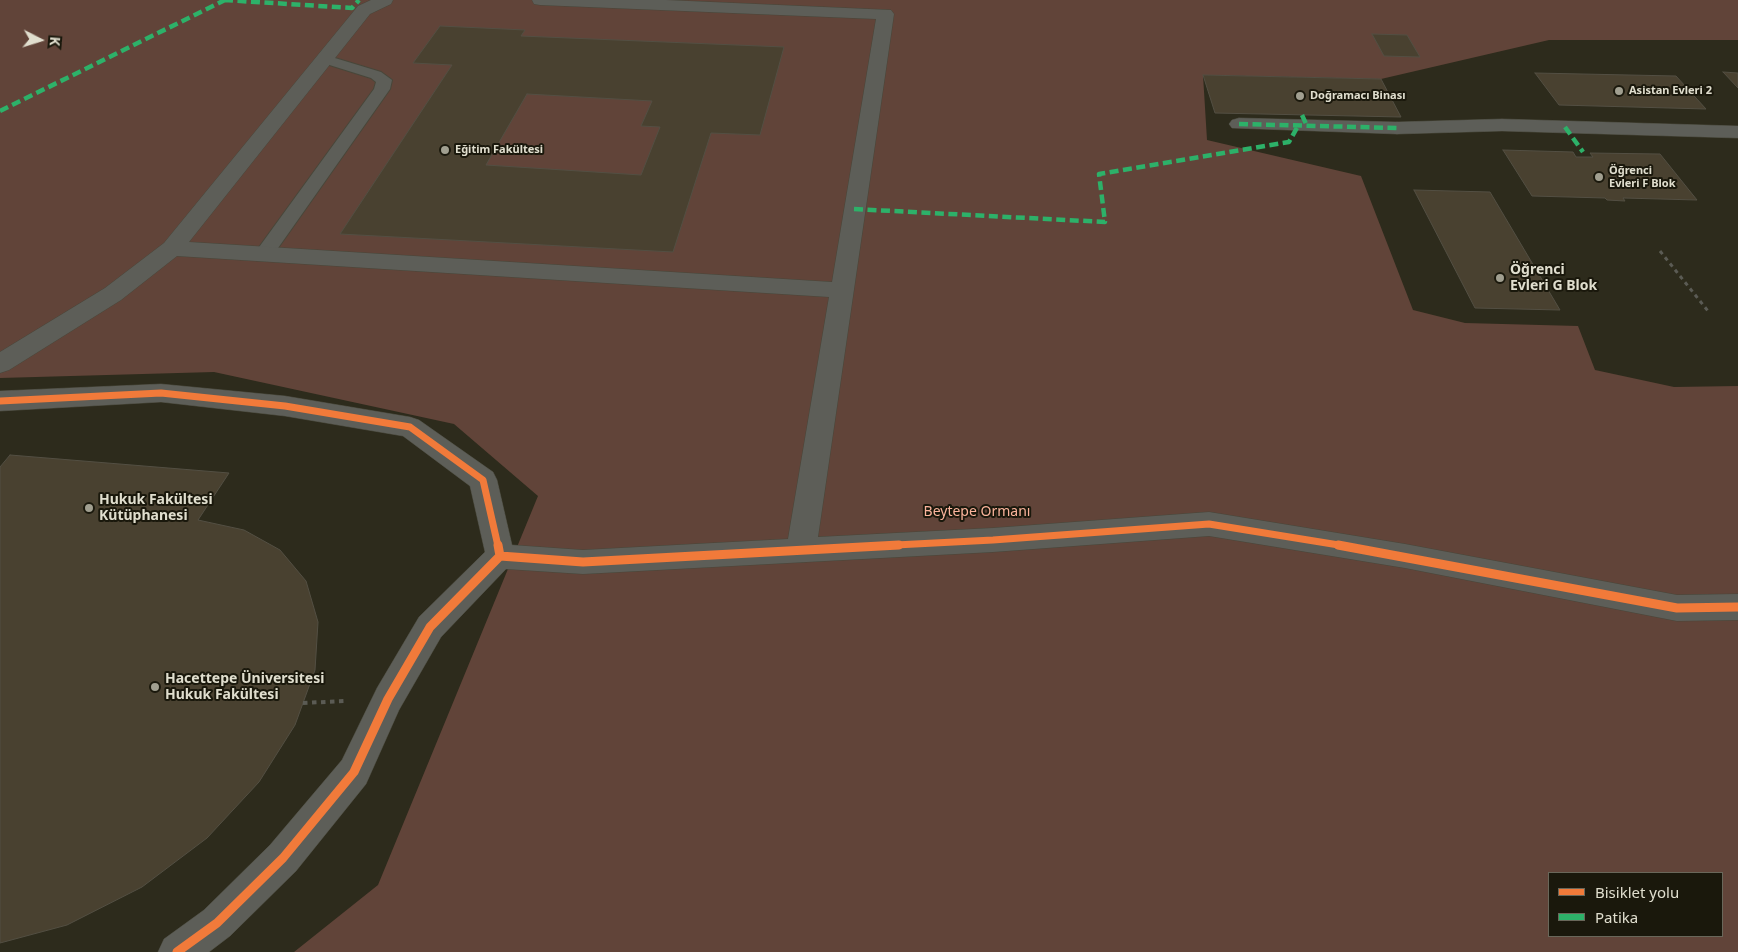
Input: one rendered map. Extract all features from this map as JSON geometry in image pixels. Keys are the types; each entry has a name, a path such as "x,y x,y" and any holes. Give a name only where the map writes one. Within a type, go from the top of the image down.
{"street":[{"path":"0,364 114,294 172,248 364,10 385,0"},
{"path":"540,0 885,14 800,551"},
{"path":"1239,124 1304,120 1397,128 1502,126 1738,132"},
{"path":"172,248 841,290"},
{"path":"0,402 161,393 286,406 410,428 483,480 500,556"},
{"path":"177,952 217,923 283,858 354,772 388,699 430,627 500,556 583,562 993,540 1209,524 1405,556 1677,608 1738,607"}],"lane":[{"path":"264,254 382,89 384,80 376,75 325,59"}],"path":[{"path":"1660,251 1708,311"}],"green space":[{"name":"Beytepe Ormanı","path":"0,0 1738,0 1738,40 1549,40 1381,79 1203,75 1207,140 1361,176 1413,310 1465,323 1578,326 1595,370 1674,387 1738,386 1738,952 294,952 378,885 538,496 454,424 214,372 0,378"}],"building":[{"name":"Eğitim Fakültesi","path":"440,26 525,30 521,36 784,47 760,135 711,133 673,252 340,234 452,65 413,63","holes":["527,94 652,101 641,126 660,127 641,175 486,165"]},
{"path":"1372,34 1407,35 1420,57 1384,56"},
{"path":"1723,72 1738,73 1738,88"},
{"name":"Asistan Evleri 2","path":"1535,73 1676,76 1706,109 1559,105"},
{"name":"Doğramacı Binası","path":"1203,75 1381,79 1401,117 1215,113"},
{"name":"Öğrenci Evleri F Blok","path":"1503,150 1573,152 1576,157 1593,157 1590,153 1660,154 1697,200 1623,198 1625,201 1607,200 1605,198 1532,196"},
{"name":"Öğrenci Evleri G Blok","path":"1414,190 1490,192 1560,310 1475,308"},
{"name":"Hacettepe Üniversitesi Hukuk Fakültesi","path":"10,455 229,473 198,520 244,530 280,550 306,581 318,622 315,670 295,725 259,782 207,838 142,887 67,925 0,943 0,467"}],"marked path":[{"path":"224,0 352,8 359,0"},
{"path":"0,111 225,0"},
{"path":"1302,115 1307,126"},
{"path":"1239,124 1397,128"},
{"path":"854,209 1105,222 1099,174 1289,142 1298,126"},
{"path":"1565,127 1583,152"}],"cycle path":[{"path":"0,401 161,393 285,406 410,427 483,480 500,556 430,627 388,699 354,772 283,858 217,923 177,952"},
{"path":"500,556 583,562 993,540 1209,524 1405,556 1677,608 1738,607"}],"place":[{"name":"Asistan Evleri 2","path":"1619,91"},
{"name":"Doğramacı Binası","path":"1300,96"},
{"name":"Eğitim Fakültesi","path":"445,150"},
{"name":"Öğrenci Evleri F Blok","path":"1599,177"},
{"name":"Öğrenci Evleri G Blok","path":"1500,278"},
{"name":"Hukuk Fakültesi Kütüphanesi","path":"89,508"},
{"name":"Hacettepe Üniversitesi Hukuk Fakültesi","path":"155,687"}]}
